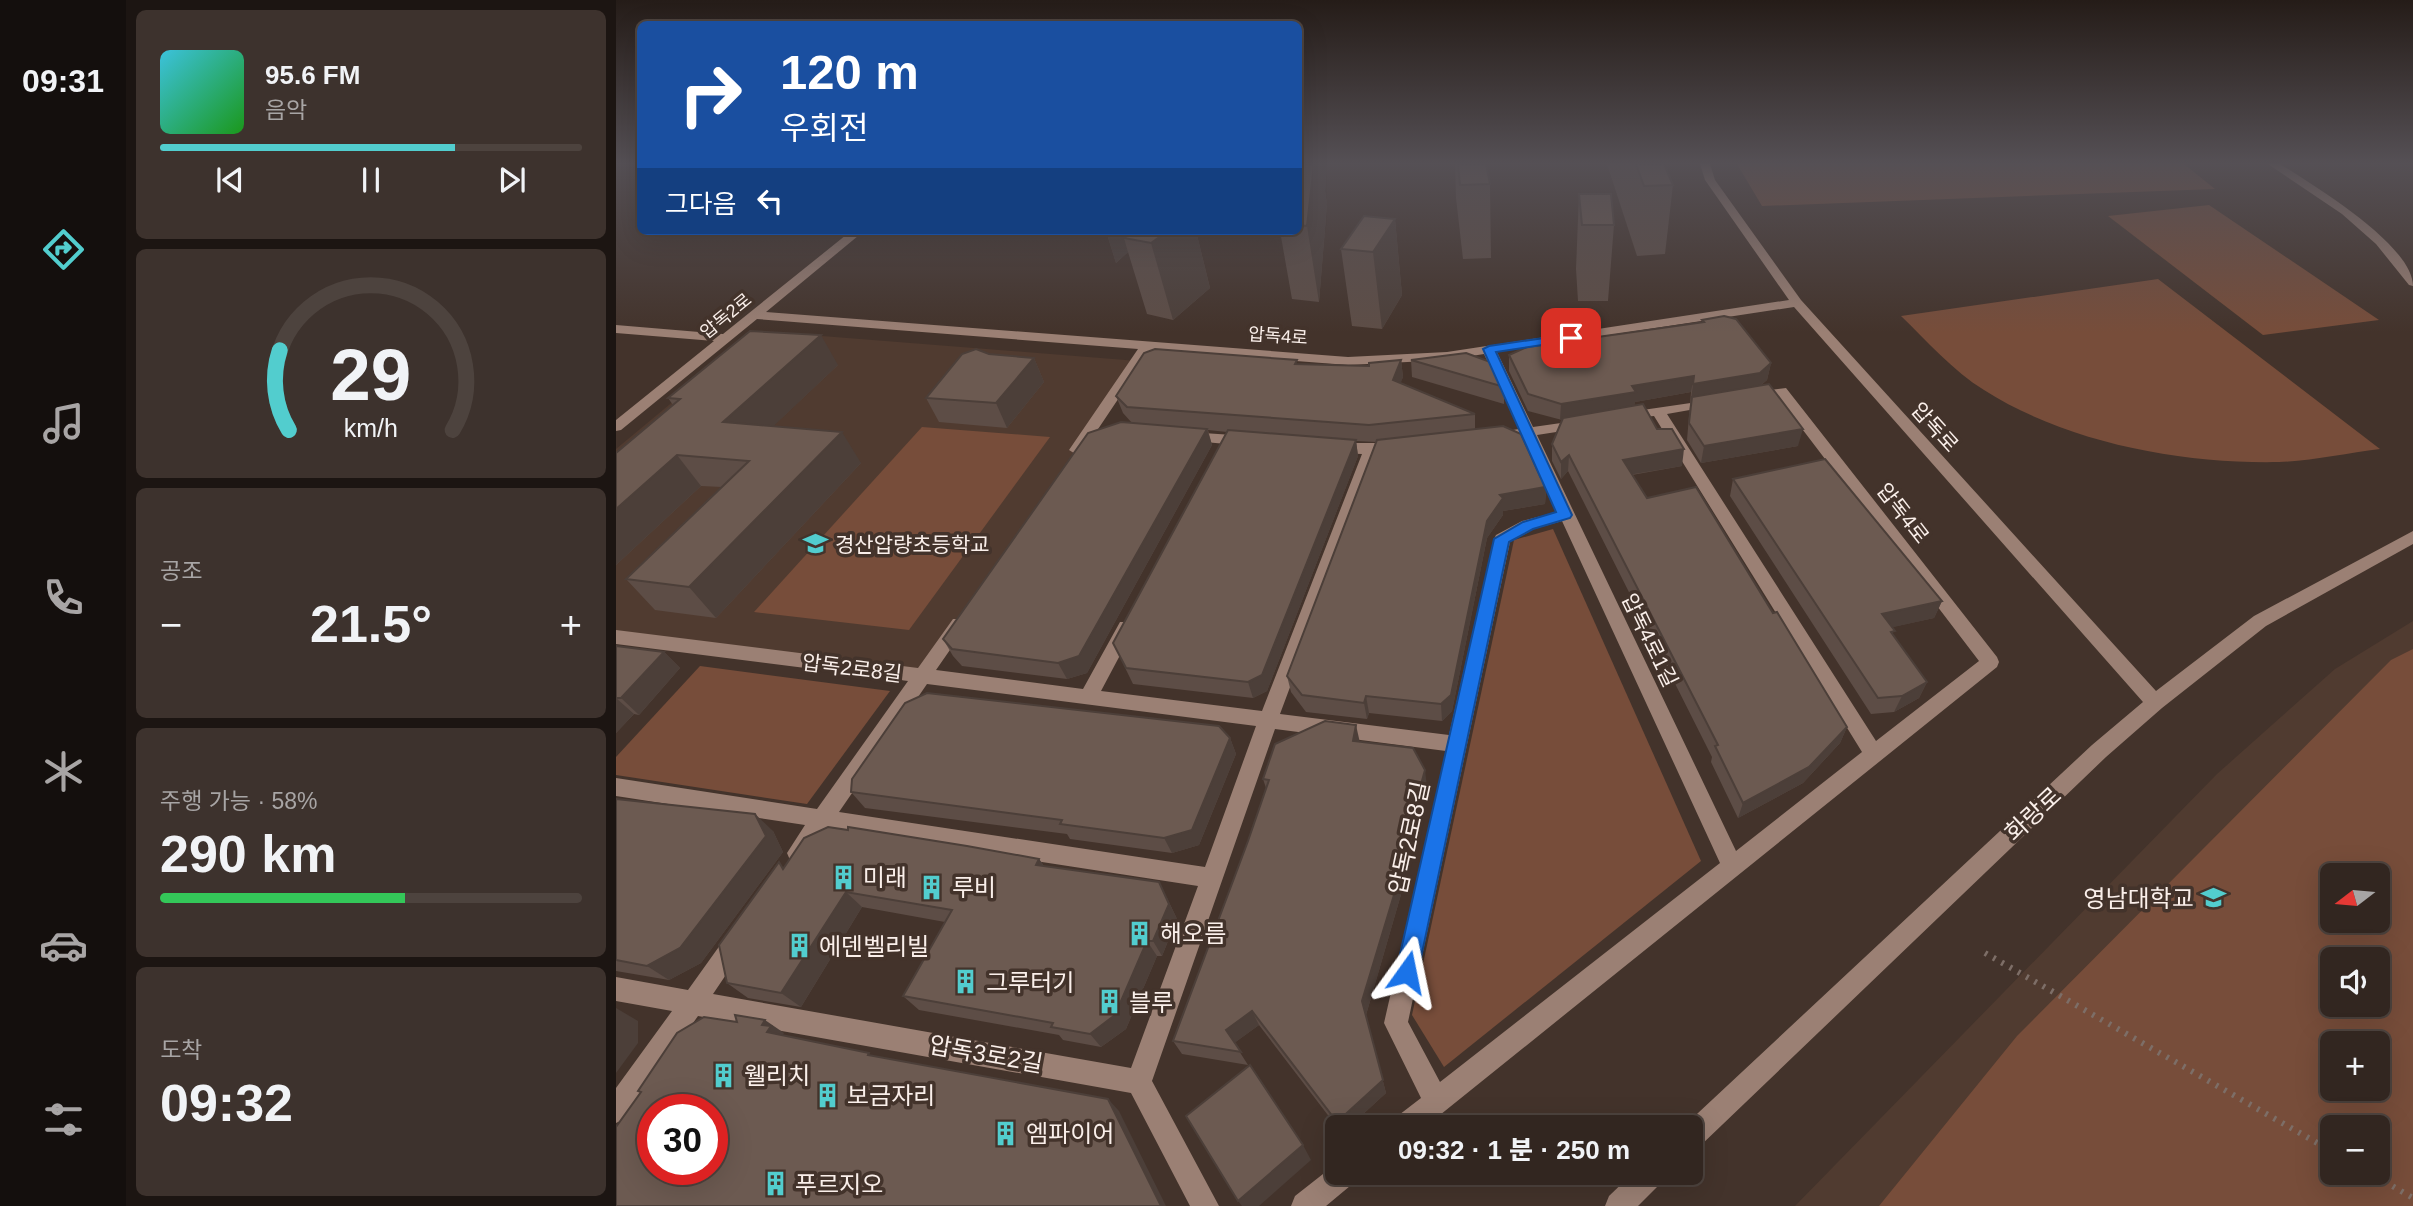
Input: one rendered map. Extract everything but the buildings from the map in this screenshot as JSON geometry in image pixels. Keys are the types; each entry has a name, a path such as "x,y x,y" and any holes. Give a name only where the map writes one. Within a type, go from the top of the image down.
{"street":[{"name":"압독로","path":"1738,220 1797,303 2155,704"},
{"path":"2355,220 2380,242 2413,282"},
{"name":"압독2로","path":"616,427 853,235"},
{"name":"압독4로","path":"754,315 1348,361 1447,356 1797,303"},
{"path":"616,329 726,338"},
{"path":"1068,463 1098,430 1147,346"},
{"name":"압독4로1길","path":"1489,349 1565,515 1733,866"},
{"name":"압독4로","path":"1658,411 1782,390 1990,662 1874,754"},
{"path":"1419,1115 1874,754 1658,411 1488,437"},
{"path":"1172,435 1223,446 1266,442"},
{"path":"1318,446 1371,450 1410,446"},
{"path":"1205,1206 1139,1082 1268,720 1371,450"},
{"name":"압독2로8길","path":"1436,1101 1396,1023 1502,539 1528,526 1565,515"},
{"name":"화랑로","path":"1703,1126 2090,761 2155,704 2260,621 2413,537"},
{"path":"785,872 969,610"},
{"path":"1088,698 1134,612"},
{"name":"압독2로8길","path":"616,637 1457,744"},
{"path":"616,787 1212,878"},
{"path":"616,1111 747,926"},
{"name":"압독3로2길","path":"616,989 1139,1082"},
{"path":"1305,1206 1331,1185"},
{"path":"1619,1206 1641,1185"}],"path":[{"path":"1985,953 2320,1145"},
{"path":"2390,1185 2413,1198"}],"shaded area":[{"path":"2114,220 2232,220 2379,320 2263,335"},
{"path":"2158,279 2380,449 2317,459 2242,462 2165,454 2088,437 2051,424 1984,390 1951,365 1901,316"},
{"name":"경산압량초등학교","path":"758,331 1138,361 923,677 616,639 616,449"},
{"path":"922,427 1050,437 909,630 754,612"},
{"path":"1553,529 1701,861 1444,1067 1412,1015 1514,540"},
{"name":"영남대학교","path":"2413,621 2413,1206 1795,1206 2217,774 2335,669"},
{"name":"영남대학교","path":"2413,649 2413,1206 1879,1206 2017,1036 2391,660"},
{"path":"700,666 890,691 807,804 616,775 616,757"}],"place":[{"name":"경산압량초등학교","path":"815,544"},
{"name":"미래","path":"843,877"},
{"name":"루비","path":"932,887"},
{"name":"영남대학교","path":"2214,898"},
{"name":"해오름","path":"1140,933"},
{"name":"에덴벨리빌","path":"799,946"},
{"name":"그루터기","path":"966,982"},
{"name":"블루","path":"1109,1002"},
{"name":"웰리치","path":"724,1075"},
{"name":"보금자리","path":"827,1095"},
{"name":"엠파이어","path":"1006,1133"},
{"name":"푸르지오","path":"775,1184"}],"route":[{"path":"1407,972 1502,539 1528,526 1565,515 1489,349 1571,338"}]}
